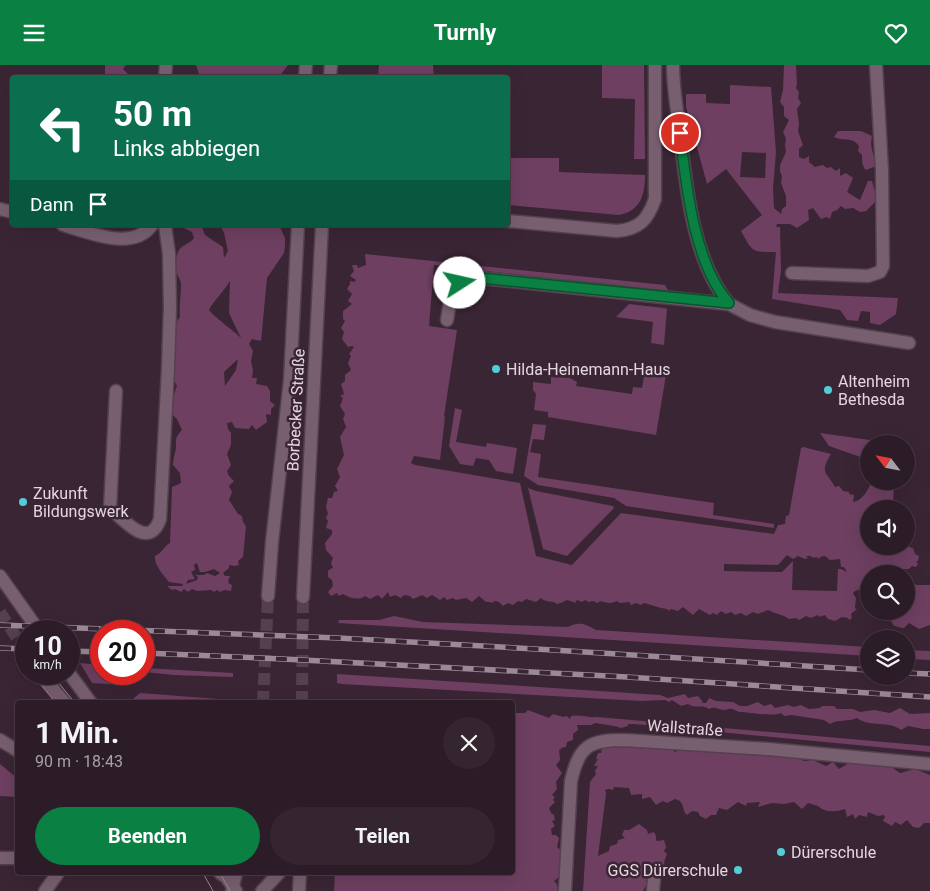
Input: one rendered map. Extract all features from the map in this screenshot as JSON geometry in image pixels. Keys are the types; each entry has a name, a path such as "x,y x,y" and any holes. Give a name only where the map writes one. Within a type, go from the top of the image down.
{"street":[{"path":"510,221 617,231 629,230 645,219 655,199 655,65"},
{"path":"673,65 673,85 684,171 694,221 706,263 729,303"},
{"path":"792,273 868,276 880,272 883,266 882,170 876,65"},
{"path":"70,227 110,238 125,239 139,235 150,227"},
{"path":"116,391 110,508 138,532 148,533 156,528 160,519 163,369 169,254 165,227"},
{"name":"Borbecker Straße","path":"268,596 290,380 298,227"},
{"name":"Borbecker Straße","path":"303,597 322,227"},
{"path":"447,320 455,289 460,283 475,278 729,303 750,315 774,322 909,343"},
{"path":"0,576 31,620"},
{"path":"50,685 62,700"},
{"path":"78,685 89,700"},
{"path":"0,740 15,749"},
{"name":"Wallstraße","path":"565,891 571,781 574,766 583,751 590,745 598,742 624,740 930,764"},
{"path":"0,858 15,858"},
{"path":"45,891 57,875"},
{"path":"223,875 234,889"},
{"path":"234,889 236,875"},
{"path":"262,891 277,875"},
{"path":"299,891 300,875"}],"shaded area":[{"path":"105,65 126,65 123,69 129,75 105,75"},
{"path":"196,65 288,65 280,75 199,75"},
{"path":"379,65 433,65 434,75 378,75"},
{"path":"602,65 644,65 645,159 634,159 635,99 602,98"},
{"path":"784,65 796,65 796,88 799,92 798,98 801,103 797,109 798,131 803,145 799,149 799,157 804,159 809,156 809,162 815,167 823,165 827,168 831,167 836,171 840,168 840,176 846,173 853,178 847,192 860,200 868,181 872,181 876,195 875,202 866,211 860,212 853,208 845,209 841,206 832,212 830,219 827,217 821,219 813,208 808,210 809,220 797,228 790,224 777,224 776,227 780,227 781,271 778,293 898,298 896,314 880,325 870,323 870,312 861,311 858,321 847,320 840,310 772,299 776,252 754,250 748,244 741,231 762,215 726,169 707,184 686,107 686,94 706,94 706,103 730,104 730,85 771,87 776,152 773,189 774,208 781,214 782,209 786,206 786,196 781,183 780,165 786,152 786,139 783,132 789,120 784,116 784,107 780,102 783,90","holes":["742,152 766,153 765,178 740,177"]},
{"path":"838,131 861,131 872,136 871,141 876,166 866,170 863,165 862,155 858,151 859,146 854,141 834,137"},
{"path":"510,158 559,158 559,172 645,175 643,195 637,206 619,215 510,205"},
{"path":"183,227 202,227 205,235 223,247 224,258 228,251 221,227 279,227 285,238 284,253 267,278 261,341 252,339 249,344 253,351 251,361 252,378 257,378 256,384 267,386 270,391 270,401 275,405 271,409 271,415 266,414 267,422 256,430 252,425 249,429 235,428 232,422 227,423 231,433 231,445 227,454 231,465 227,471 234,481 229,486 232,492 229,500 238,514 242,516 246,526 243,557 238,561 239,565 229,565 229,568 223,573 225,576 230,576 228,583 232,585 231,591 224,590 220,592 217,590 214,592 211,590 197,591 192,589 188,592 184,589 181,592 175,589 172,590 167,586 182,586 183,584 169,582 159,569 155,559 155,556 170,543 172,487 181,483 180,473 173,465 176,438 182,430 177,419 168,411 177,386 166,371 161,344 180,317 181,283 175,270 175,262 182,246 191,242 194,238 192,232","holes":["230,281 229,313 241,338 209,310","238,359 236,370 225,386 224,372","197,563 200,572 214,569 220,573 215,576 207,573 195,575 198,577 197,580 186,584 188,580 195,579 191,572 195,570 194,565"]},
{"path":"365,254 665,285 669,292 434,265 429,326 457,330 444,416 440,460 414,456 411,463 520,483 536,556 572,565 621,513 774,534 778,525 785,524 786,516 789,515 801,448 803,447 831,454 825,465 826,472 835,487 839,486 843,491 854,495 853,502 862,497 868,490 894,490 893,500 860,500 860,555 915,554 919,556 918,561 916,561 918,564 916,567 915,565 860,565 860,589 853,593 856,598 855,608 857,609 851,614 852,618 849,620 842,617 835,621 828,619 825,615 811,618 806,616 799,620 796,618 789,619 768,610 758,614 753,612 746,616 741,613 735,615 731,612 726,614 721,611 717,615 713,613 710,615 699,609 693,615 683,607 678,611 671,609 669,611 644,603 641,605 636,603 631,605 629,602 620,603 617,601 609,603 600,601 598,603 577,600 575,603 567,600 557,604 541,598 536,602 526,599 522,602 518,601 513,605 508,603 503,606 495,601 492,603 486,602 479,596 472,602 466,598 447,600 444,597 440,600 432,595 427,598 422,595 413,599 410,596 404,595 401,598 395,595 390,597 388,592 382,599 378,595 370,599 365,596 357,599 343,594 339,596 337,593 331,596 328,592 333,586 332,580 328,577 328,571 333,568 331,563 333,558 326,550 325,543 332,534 332,530 326,528 328,513 326,507 328,498 332,498 334,492 338,491 335,486 340,477 337,469 344,455 340,437 346,427 343,419 345,414 340,406 343,398 340,396 344,394 341,384 345,381 345,375 351,370 348,363 351,356 349,354 354,347 348,347 342,339 344,332 341,328 345,321 343,319 343,311 352,304 348,301 352,294 347,289 350,281 354,282 356,280 350,276 354,271 352,265 357,265 358,268 366,265","holes":["787,555 793,559 798,556 805,559 808,558 806,556 819,559 825,556 830,560 840,559 841,567 844,567 847,572 838,569 837,591 792,590 793,561 782,572 724,571 724,564 778,565"]},
{"path":"629,304 667,309 664,345 651,343 653,322 616,317"},
{"path":"646,365 667,369 656,435 548,417 548,412 534,410 536,394 533,390 533,382 551,384 551,377 570,378 577,382 576,386 632,394 633,387 642,388"},
{"path":"455,408 462,410 456,442 486,447 487,443 517,448 513,474 496,471 489,460 476,458 473,466 460,464 449,446"},
{"path":"533,424 546,425 544,440 533,439 530,452 541,454 538,477 714,503 713,515 774,524 774,528 626,506 614,498 538,485 524,476"},
{"path":"820,433 860,439 860,457 829,446"},
{"path":"528,488 613,506 614,508 567,556 543,549"},
{"path":"915,584 930,585 930,625 919,629 909,623 904,628 893,625 891,620 915,620"},
{"path":"394,616 423,622 568,627 579,624 596,630 860,646 860,655 338,623 339,620 379,620"},
{"path":"915,650 930,651 930,660 915,659"},
{"path":"80,663 90,664 90,680"},
{"path":"155,669 233,673 233,677 155,673"},
{"path":"337,674 660,695 668,698 685,694 688,698 698,696 703,703 706,703 709,698 716,701 733,702 740,706 747,706 758,702 764,706 771,704 775,708 788,705 794,707 801,705 809,709 834,706 837,709 853,709 860,712 874,710 890,713 900,708 910,714 930,713 930,729 908,726 901,730 891,725 868,723 857,718 830,724 824,720 792,715 784,716 781,713 739,712 734,709 709,709 688,704 681,706 672,700 669,702 665,700 641,701 342,684 337,683"},
{"path":"140,693 231,700 134,700"},
{"path":"528,710 549,718 553,714 563,717 567,716 570,719 571,716 578,715 930,746 930,752 634,724 628,724 628,726 621,728 595,723 591,725 577,725 578,730 573,734 573,740 567,742 566,747 561,748 560,751 559,749 560,760 556,765 562,773 556,782 557,789 552,795 555,797 553,800 555,802 549,808 555,820 552,821 555,826 551,829 552,835 556,835 559,838 557,847 562,851 559,863 563,876 554,881 557,884 558,891 334,891 335,875 515,875 515,713 525,713"},
{"path":"611,745 672,749 675,752 682,748 785,748 804,761 813,760 826,766 833,762 839,769 854,760 890,766 900,773 915,769 930,775 930,823 924,823 919,828 913,827 907,820 901,825 895,822 892,826 883,821 884,815 878,816 868,812 867,817 859,815 855,819 853,814 847,817 845,809 827,811 808,803 802,809 794,802 784,804 772,803 758,807 760,802 747,803 746,806 738,802 727,810 719,808 716,815 711,815 706,819 700,816 698,812 692,811 687,815 678,800 675,799 667,803 663,801 656,805 650,797 642,799 642,794 631,795 629,788 614,787 613,790 605,790 598,856 609,851 610,846 617,844 618,840 625,838 622,835 624,830 629,830 639,824 647,830 648,834 654,832 657,841 664,840 666,847 664,851 667,854 664,862 665,866 657,877 648,877 646,881 648,886 643,891 583,891 590,782 596,774 595,771 598,766 594,766 598,759 596,759 598,753 601,753 602,747"},
{"path":"0,764 15,776 15,797 0,796"}],"tunnel":[{"path":"263,700 268,596"},
{"path":"302,700 303,597"},
{"path":"0,612 15,635"}],"tram line":[{"path":"41,685 54,700"},
{"path":"60,685 73,700"},
{"path":"204,875 213,891"},
{"path":"221,875 230,891"}],"railway":[{"path":"0,625 338,638 860,669"},
{"path":"0,648 15,649"},
{"path":"80,651 90,652"},
{"path":"155,653 627,677 930,697"},
{"path":"915,673 930,674"}],"place":[{"name":"Hilda-Heinemann-Haus","path":"496,369"},
{"name":"Altenheim Bethesda","path":"828,390"},
{"name":"Zukunft Bildungswerk","path":"23,502"},
{"name":"Dürerschule","path":"781,852"},
{"name":"GGS Dürerschule","path":"738,870"}],"route":[{"path":"460,283 465,280 481,278 729,303 712,277 699,241 684,171 680,133"}]}
